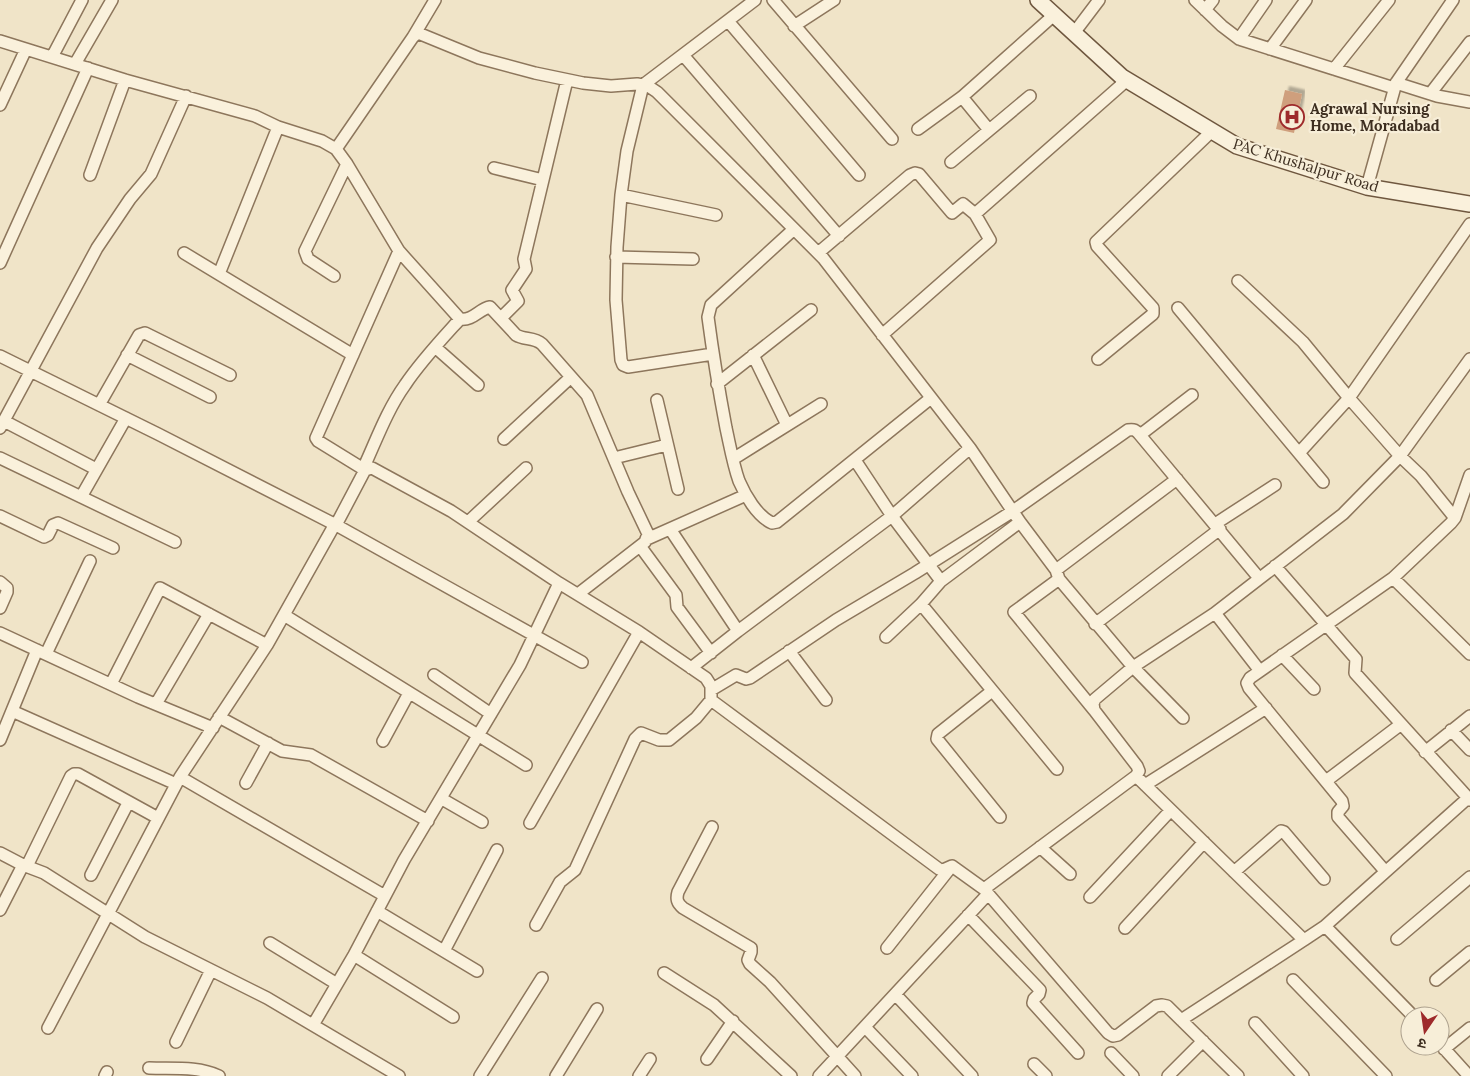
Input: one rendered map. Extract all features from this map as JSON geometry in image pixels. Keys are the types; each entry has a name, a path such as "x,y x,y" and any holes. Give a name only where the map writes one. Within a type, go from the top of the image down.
{"main road":[{"name":"PAC Khushalpur Road","path":"1038,0 1127,80 1237,146 1367,187 1470,204"}],"street":[{"path":"52,57 82,0"},
{"path":"75,64 112,0"},
{"path":"336,149 413,37 435,0"},
{"path":"713,354 628,367 623,365 616,300 616,257 621,194 627,151 643,85 755,0"},
{"path":"772,0 892,139"},
{"path":"794,26 834,0"},
{"path":"1074,33 1099,0"},
{"path":"1195,0 1238,39 1334,69 1430,94 1470,102"},
{"path":"1205,10 1213,0"},
{"path":"1238,39 1266,0"},
{"path":"1270,49 1306,0"},
{"path":"1334,69 1389,0"},
{"path":"1367,187 1395,85 1453,0"},
{"path":"918,129 962,97 1054,14"},
{"path":"728,21 859,175"},
{"path":"413,37 418,33 426,35 479,58 535,73 567,80 611,86 643,85 658,92 818,253 970,448 1020,522 1095,624 1133,667 1183,718"},
{"path":"0,40 124,80 255,116 322,141 336,149 348,164 399,251 460,319 469,319 490,307 520,338 538,341 587,395 648,534 644,542"},
{"path":"1430,94 1470,42"},
{"path":"0,106 26,48"},
{"path":"683,55 839,236"},
{"path":"0,262 88,68"},
{"path":"90,175 124,80"},
{"path":"501,318 518,301 512,290 526,269 524,259 567,80"},
{"path":"975,214 1127,80"},
{"path":"96,469 2,424 97,248 130,199 151,174 186,96"},
{"path":"951,162 1030,96"},
{"path":"962,97 989,130"},
{"path":"219,274 278,126"},
{"path":"1098,359 1153,314 1154,311 1096,242 1212,131"},
{"path":"334,276 308,259 305,251 348,164"},
{"path":"494,168 543,180"},
{"path":"818,253 910,175 915,173 919,174 952,213 963,204 975,214 990,240 882,335"},
{"path":"621,194 716,215"},
{"path":"1299,453 1349,398 1470,224"},
{"path":"794,229 711,305 708,317 717,384 739,481 746,495 766,521 777,522 931,398"},
{"path":"399,251 316,438 318,441 364,469 372,468 451,511 559,583 640,632 706,678 711,686 711,695"},
{"path":"184,253 352,355"},
{"path":"616,257 693,260"},
{"path":"1238,281 1303,342 1400,456 1421,476 1454,518"},
{"path":"1178,308 1323,482"},
{"path":"717,384 811,310"},
{"path":"48,1028 178,781 267,645 336,524 399,394 420,364 460,319"},
{"path":"99,405 139,334 145,332 230,375"},
{"path":"436,347 478,384"},
{"path":"127,355 210,397"},
{"path":"754,355 787,425"},
{"path":"0,356 336,524 582,662"},
{"path":"1094,710 1095,699 1133,667 1214,613 1343,514 1400,456 1470,359"},
{"path":"504,439 571,377"},
{"path":"1140,435 1192,395"},
{"path":"657,400 678,489"},
{"path":"733,459 821,404"},
{"path":"81,497 126,418"},
{"path":"536,925 560,882 575,870 635,739 641,733 659,740 669,740 696,718 711,695 736,675 750,678 836,620 1013,511 1128,430 1136,430 1218,526 1259,578"},
{"path":"614,458 667,445"},
{"path":"691,668 738,630 892,516 970,448"},
{"path":"0,458 175,542"},
{"path":"854,460 892,516 941,581"},
{"path":"468,522 526,468"},
{"path":"1385,871 1338,817 1338,812 1343,803 1249,688 1247,683 1250,678 1393,578 1451,523 1470,475"},
{"path":"819,1076 968,915 986,891 1040,847 1136,776 1138,772 1137,766 1014,612 1058,574 1178,479"},
{"path":"1095,624 1218,526 1275,485"},
{"path":"578,594 644,542 746,495"},
{"path":"0,516 44,537 48,535 53,525 58,523 113,548"},
{"path":"886,638 921,604 941,581 1020,522"},
{"path":"670,529 738,630"},
{"path":"644,542 676,595 677,607 711,653"},
{"path":"0,740 12,711 90,561"},
{"path":"1182,1020 1325,926 1385,871 1469,799 1400,725 1355,673 1356,659 1275,566"},
{"path":"1393,578 1470,654"},
{"path":"0,582 7,588 7,592 0,608"},
{"path":"313,1025 428,821 520,665 559,583"},
{"path":"111,684 160,588 267,645"},
{"path":"921,604 1057,769"},
{"path":"1214,613 1260,671"},
{"path":"156,704 209,614"},
{"path":"284,615 526,765"},
{"path":"530,822 640,632"},
{"path":"0,633 213,728"},
{"path":"789,651 826,700"},
{"path":"1282,655 1314,689"},
{"path":"434,675 491,714"},
{"path":"992,691 938,734 937,739 1000,817"},
{"path":"383,742 409,693"},
{"path":"711,695 938,869 943,870 952,866"},
{"path":"1145,785 1266,708"},
{"path":"12,711 178,781 386,896"},
{"path":"1425,752 1470,716"},
{"path":"219,717 287,753 311,755 428,821"},
{"path":"1326,781 1400,725"},
{"path":"1451,730 1470,750"},
{"path":"246,783 268,743"},
{"path":"0,910 71,776 74,774 158,818"},
{"path":"1136,776 1304,940"},
{"path":"442,799 482,822"},
{"path":"91,875 128,803"},
{"path":"1090,897 1171,810"},
{"path":"712,827 678,892 676,898 678,904 751,948 748,960 750,964 770,982 856,1076"},
{"path":"1234,872 1281,831 1284,832 1324,879"},
{"path":"1125,928 1204,842"},
{"path":"1040,847 1070,874"},
{"path":"444,951 497,850"},
{"path":"0,853 44,873 145,937 267,998 393,1075"},
{"path":"952,866 986,891 1108,1033 1113,1036 1118,1035 1156,1006 1162,1004 1167,1006 1182,1020 1238,1076"},
{"path":"887,948 952,866"},
{"path":"1397,939 1470,878"},
{"path":"377,911 477,971"},
{"path":"968,915 1040,990 1033,1003 1078,1053"},
{"path":"1325,926 1402,1006"},
{"path":"270,943 337,984"},
{"path":"1436,980 1470,952"},
{"path":"354,955 453,1017"},
{"path":"176,1042 211,970"},
{"path":"664,973 714,1005 792,1076"},
{"path":"480,1076 542,978"},
{"path":"1293,980 1386,1076"},
{"path":"895,994 972,1076"},
{"path":"556,1076 598,1009"},
{"path":"707,1059 733,1021"},
{"path":"1255,1023 1303,1076"},
{"path":"865,1027 912,1076"},
{"path":"1450,1041 1470,1028"},
{"path":"1168,1076 1203,1041"},
{"path":"1111,1053 1133,1076"},
{"path":"1450,1055 1469,1076"},
{"path":"638,1076 650,1059"},
{"path":"1034,1064 1046,1076"},
{"path":"149,1068 194,1069 207,1071 219,1076"}],"building":[{"path":"1285,90 1302,94 1294,133 1276,129"}],"place":[{"name":"Agrawal Nursing Home, Moradabad","path":"1292,117"}]}
